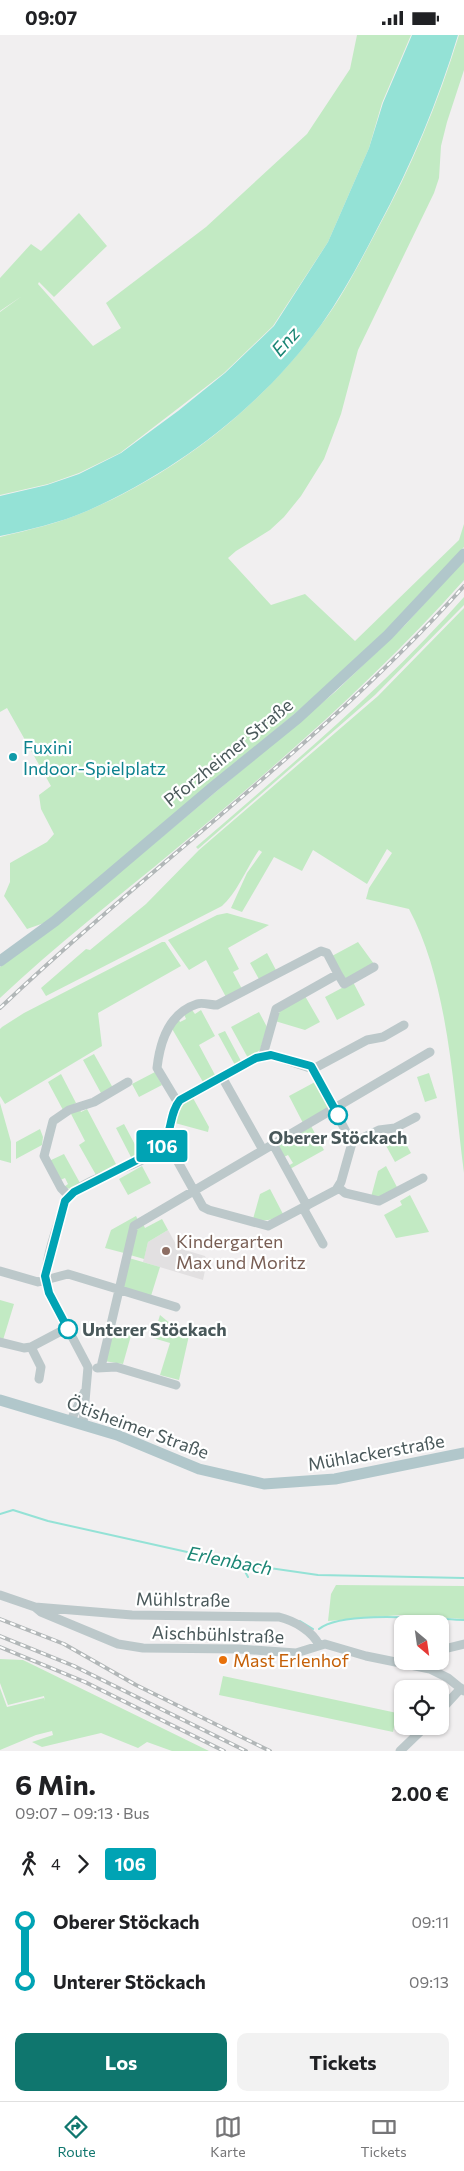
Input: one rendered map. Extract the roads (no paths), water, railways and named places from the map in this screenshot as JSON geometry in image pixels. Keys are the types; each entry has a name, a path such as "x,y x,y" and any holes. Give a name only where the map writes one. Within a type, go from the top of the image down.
{"main road":[{"name":"Pforzheimer Straße","path":"0,961 55,921 305,712 388,635 464,554"},
{"name":"Ötisheimer Straße","path":"0,1400 117,1435 199,1469 264,1484"},
{"name":"Mühlackerstraße","path":"264,1484 336,1479 464,1453"}],"street":[{"path":"178,1103 157,1068 169,1024 175,1016 198,1003 216,1005 321,951 327,953 344,984 374,967"},
{"path":"263,1055 276,1009 338,974"},
{"path":"313,1069 366,1040 383,1037 404,1025"},
{"path":"101,1367 134,1226 430,1052"},
{"path":"77,1422 89,1370 45,1281 47,1264 65,1201 69,1196 163,1145 178,1103 263,1055 271,1055 313,1069 352,1143 338,1188 272,1226 264,1226 209,1210 201,1204 173,1153 163,1145"},
{"path":"222,1077 263,1150"},
{"path":"69,1196 61,1188 44,1156 53,1121 78,1105 94,1102 128,1082"},
{"path":"352,1143 379,1130 395,1128 416,1117"},
{"path":"273,1144 323,1244"},
{"path":"338,1188 345,1193 379,1201 423,1178"},
{"path":"0,1271 32,1281 45,1281 68,1275 176,1307"},
{"path":"0,1342 24,1348 31,1347 67,1327"},
{"path":"31,1347 41,1367 39,1379"},
{"path":"89,1370 101,1367 116,1367 176,1385"},
{"path":"0,1595 35,1607"},
{"name":"Mühlstraße","path":"35,1607 132,1615 280,1617 297,1624 314,1636 319,1645"},
{"name":"Aischbühlstraße","path":"35,1607 41,1612 108,1640 143,1648 239,1649 296,1653 319,1645 326,1645 366,1656 394,1660"},
{"path":"449,1648 464,1644"},
{"name":"Aischbühlstraße","path":"430,1670 439,1673 462,1690"},
{"path":"449,1702 462,1690"},
{"path":"400,1751 417,1735"}],"water":[{"name":"Enz","path":"412,35 458,35 442,84 402,181 337,301 298,355 245,409 216,433 154,476 121,495 87,511 44,526 0,536 0,496 47,485 79,474 121,453 225,373 274,326 328,242 369,148 383,103"}],"waterway":[{"name":"Erlenbach","path":"0,1514 13,1510 48,1521 241,1564 318,1575 464,1578"},
{"path":"241,1564 248,1577"},
{"path":"319,1629 331,1623 347,1619 410,1617 464,1620"},
{"path":"300,1621 313,1629"}],"railway":[{"path":"0,1008 117,903 296,750 410,643 464,586"},
{"path":"0,1619 64,1644 136,1685 270,1751"},
{"path":"0,1636 74,1666 246,1751"},
{"path":"0,1647 85,1682 224,1751"}],"place":[{"name":"Fuxini Indoor-Spielplatz","path":"13,757"},
{"name":"Oberer Stöckach","path":"338,1115"},
{"name":"Kindergarten Max und Moritz","path":"166,1251"},
{"name":"Unterer Stöckach","path":"68,1329"},
{"name":"Mast Erlenhof","path":"223,1660"}]}
